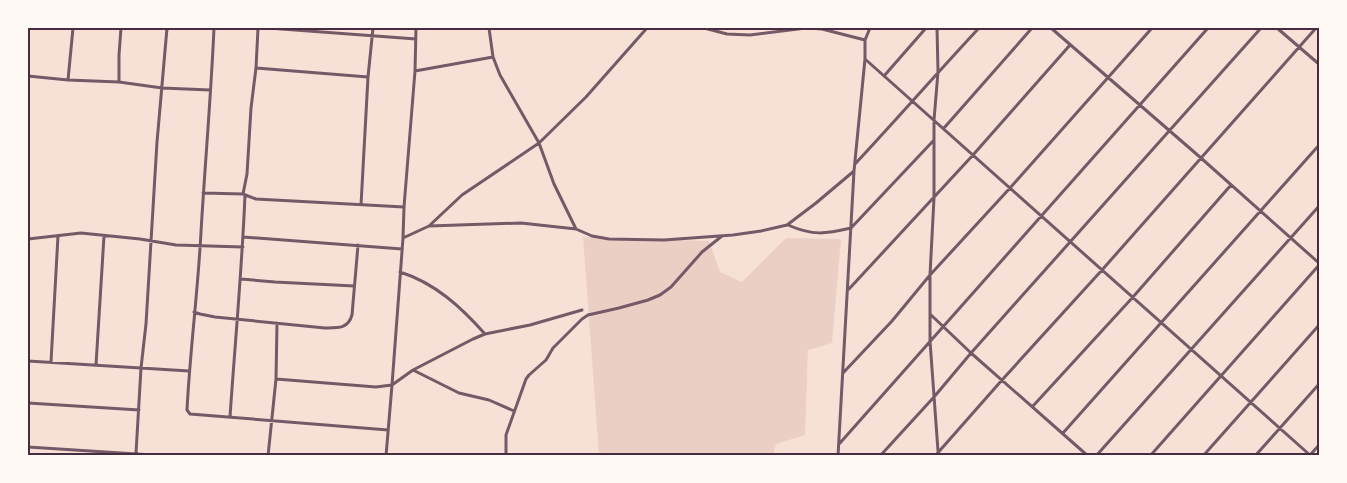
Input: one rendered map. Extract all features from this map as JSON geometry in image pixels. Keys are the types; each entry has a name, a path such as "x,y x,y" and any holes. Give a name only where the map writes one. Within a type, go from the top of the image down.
{"street":[{"path":"68,80 72,28"},
{"path":"119,82 120,28"},
{"path":"136,453 167,28"},
{"path":"214,28 187,410 190,414 388,430"},
{"path":"230,417 236,319 241,279 244,194 258,28"},
{"path":"268,28 416,39"},
{"path":"361,205 368,77 373,28"},
{"path":"386,456 417,28"},
{"path":"488,28 493,57 500,75 539,143 554,184 576,229"},
{"path":"403,238 428,226 462,195 539,143 586,97 648,28"},
{"path":"704,28 740,35 807,28 822,29 865,40"},
{"path":"838,456 854,171 865,40 870,28"},
{"path":"884,76 926,28"},
{"path":"937,28 938,72 934,120 934,198 930,275 930,341 937,454"},
{"path":"855,164 979,28"},
{"path":"944,129 1032,28"},
{"path":"1051,28 1170,130 1320,264 1150,456"},
{"path":"843,373 1152,28"},
{"path":"840,443 1208,28"},
{"path":"880,456 1261,28"},
{"path":"1277,28 1320,65"},
{"path":"937,454 1316,28"},
{"path":"848,290 973,155 1070,45"},
{"path":"414,71 493,57"},
{"path":"864,59 1311,455 1320,444"},
{"path":"256,68 368,77"},
{"path":"28,76 119,82 162,88 210,90"},
{"path":"787,225 802,231 817,233 851,228 934,140"},
{"path":"1063,433 1320,144"},
{"path":"428,226 521,222 576,229 592,236 609,239 656,240 722,236 761,231 787,225 854,171"},
{"path":"1033,406 1133,297 1231,185"},
{"path":"203,193 244,194 256,198 404,207"},
{"path":"1096,456 1320,205"},
{"path":"28,239 81,233 176,245 243,247"},
{"path":"51,362 58,236"},
{"path":"96,365 104,236"},
{"path":"506,456 506,435 529,375 546,360 554,348 582,319 588,315 648,300 671,288 697,257 722,236"},
{"path":"243,237 402,249"},
{"path":"194,312 205,316 333,328 347,325 352,315 358,245"},
{"path":"400,272 423,281 441,292 471,318 485,334"},
{"path":"241,279 354,286"},
{"path":"276,379 376,387 392,385 413,370 473,338 530,325 582,310"},
{"path":"930,314 971,353 1088,456"},
{"path":"268,456 276,379 278,323"},
{"path":"1203,456 1320,324"},
{"path":"28,360 189,370"},
{"path":"413,370 459,393 489,400 514,411"},
{"path":"1256,456 1320,383"},
{"path":"28,403 139,410"},
{"path":"28,447 168,456"}],"shaded area":[{"path":"583,237 709,241 720,272 742,282 786,238 841,239 832,343 808,350 805,435 776,444 773,455 599,455"}]}
